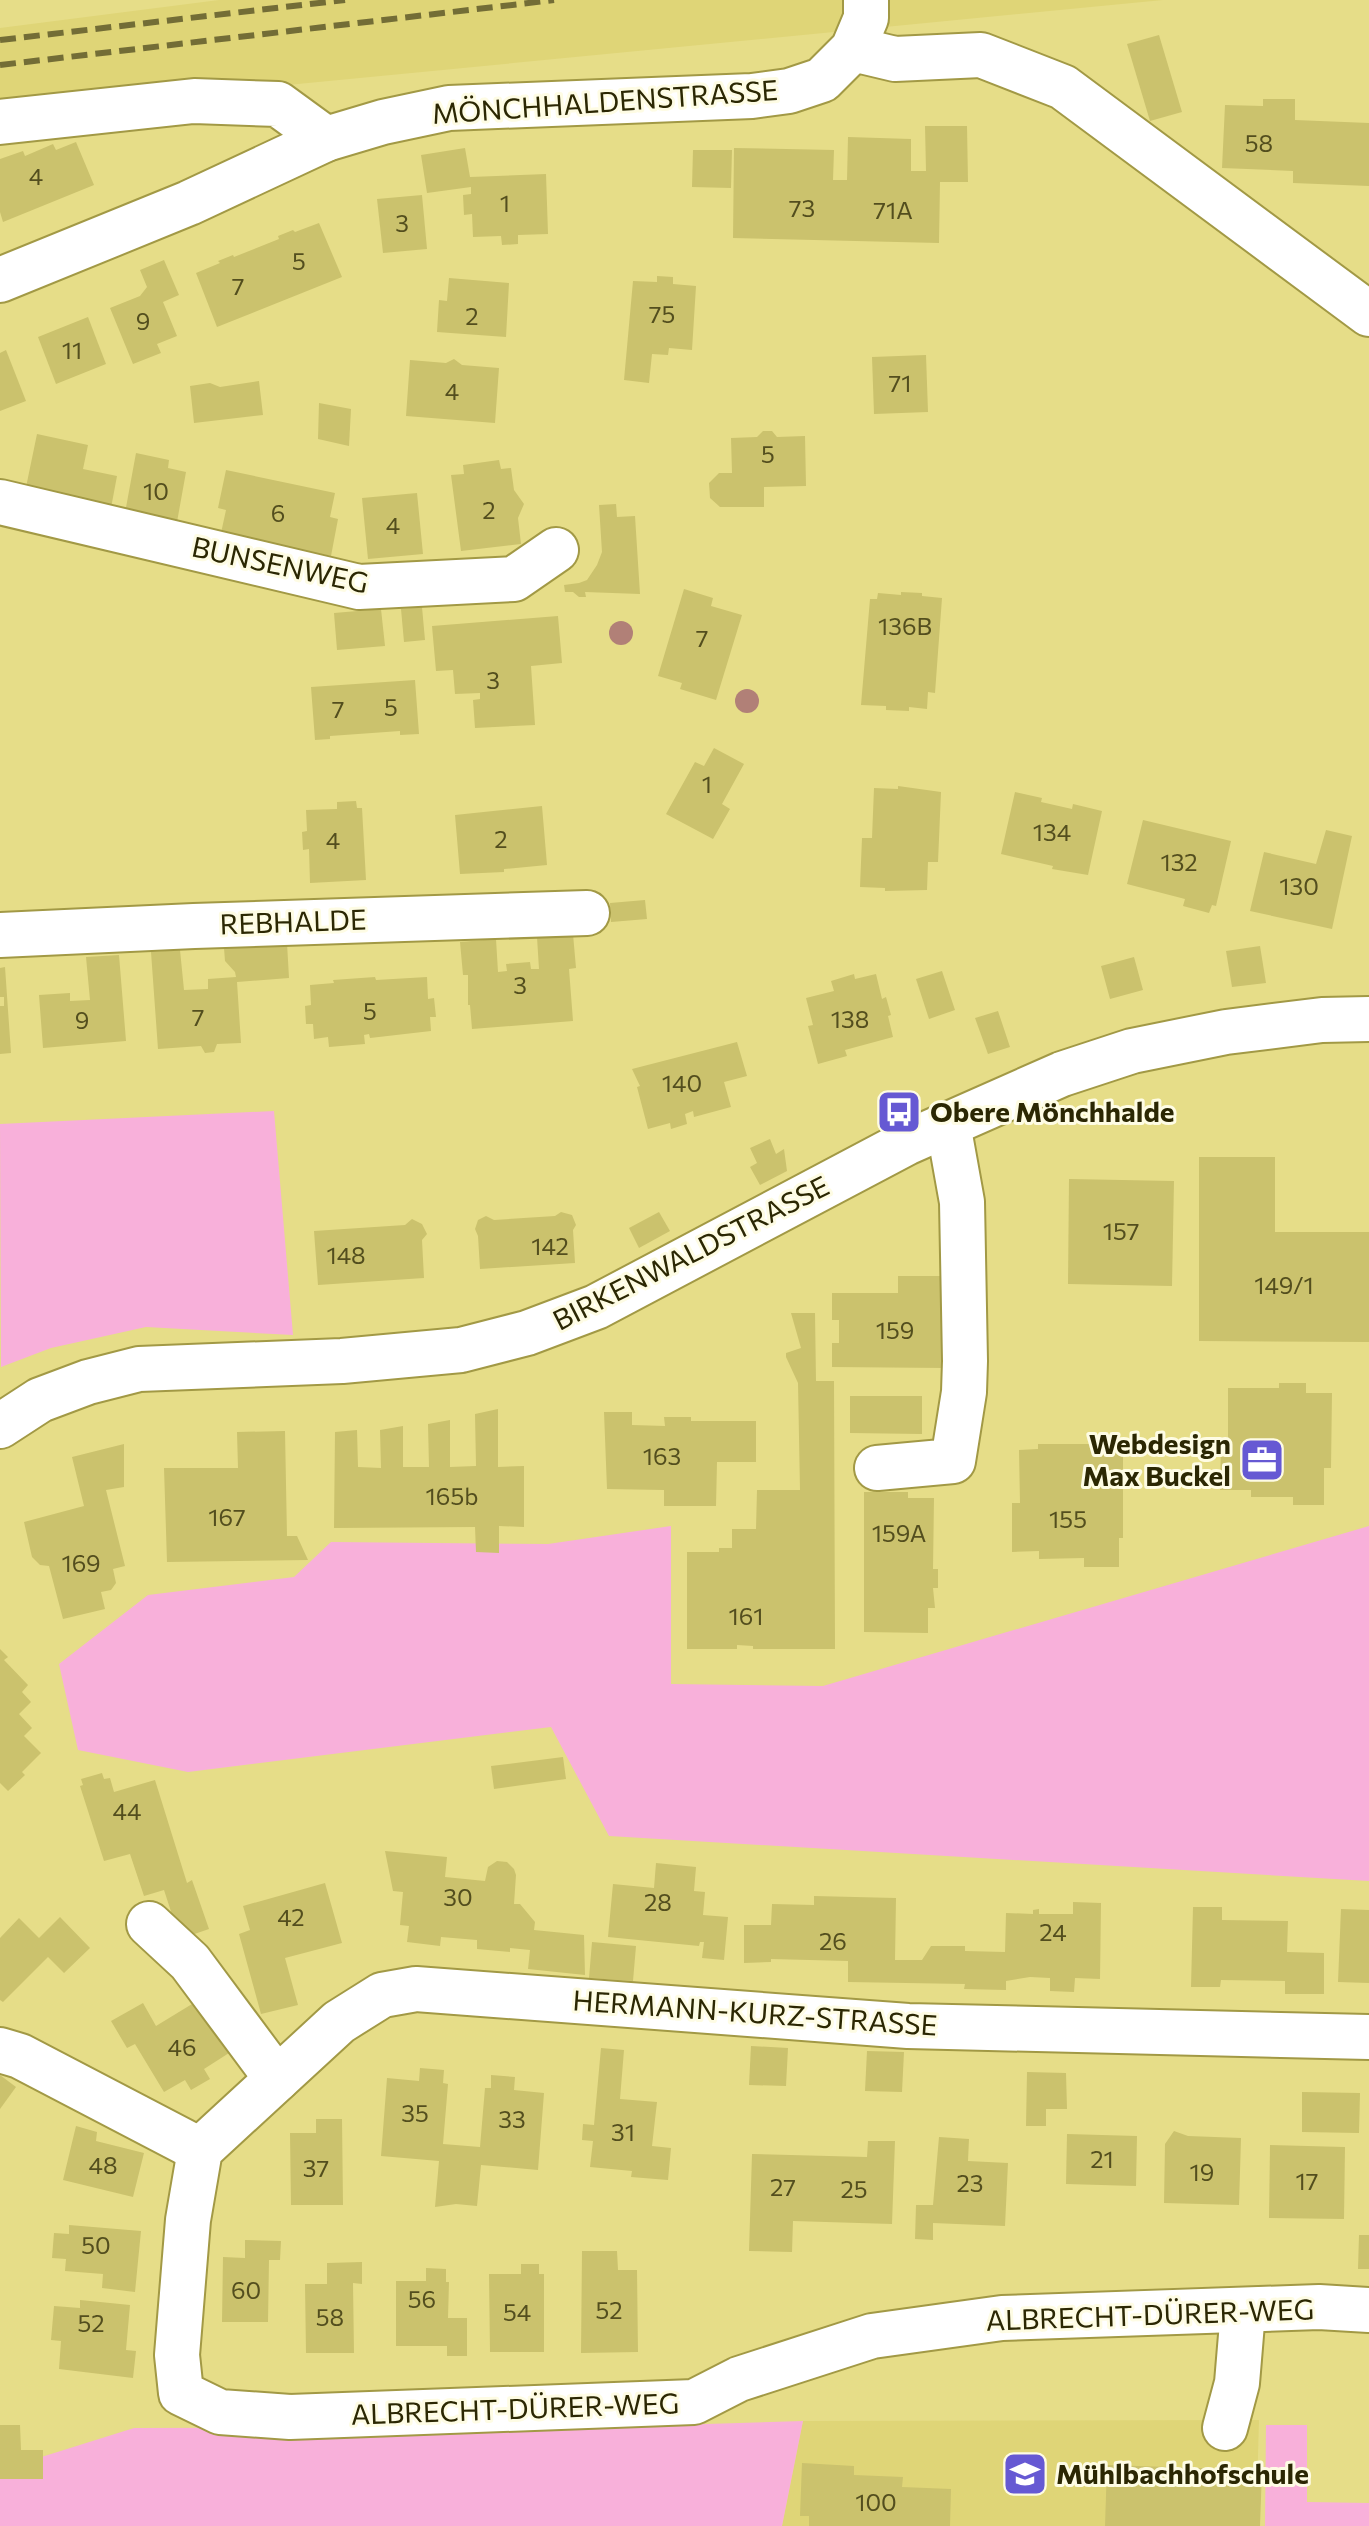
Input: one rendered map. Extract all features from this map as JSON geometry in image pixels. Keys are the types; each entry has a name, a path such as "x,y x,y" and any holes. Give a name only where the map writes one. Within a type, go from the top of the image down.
{"street":[{"path":"866,0 866,18 853,49 895,59 981,55 1063,87 1369,314"},
{"name":"MÖNCHHALDENSTRASSE","path":"0,280 189,203 326,139 383,122 449,108 752,96 789,91 822,80 853,49"},
{"path":"0,122 194,101 278,104 326,139"},
{"name":"BUNSENWEG","path":"0,502 359,587 514,579 556,550"},
{"name":"REBHALDE","path":"0,935 587,913"},
{"name":"BIRKENWALDSTRASSE","path":"0,1426 40,1400 88,1382 139,1369 342,1361 446,1351 527,1333 596,1307 906,1143 1062,1074 1132,1051 1226,1032 1322,1020 1369,1019"},
{"path":"877,1468 953,1461 964,1392 964,1329 962,1202 948,1124"},
{"path":"149,1924 190,1962 277,2079"},
{"name":"HERMANN-KURZ-STRASSE","path":"200,2150 339,2022 382,1995 416,1989 908,2026 1369,2037"},
{"path":"0,2050 20,2056 200,2150"},
{"name":"ALBRECHT-DÜRER-WEG","path":"200,2150 188,2220 177,2355 181,2393 220,2412 290,2417 694,2402 739,2379 872,2336 1002,2318 1319,2307 1369,2310"},
{"path":"1225,2428 1237,2383 1243,2311"}],"shaded area":[{"path":"219,0 1163,0 0,116 0,28"},
{"path":"274,1111 293,1335 146,1327 51,1348 1,1367 0,1124"},
{"path":"671,1526 671,1684 823,1686 1369,1526 1369,1881 609,1836 551,1727 188,1772 78,1750 59,1664 148,1595 294,1577 331,1542 548,1544"},
{"name":"Mühlbachhofschule","path":"1259,2420 1256,2526 782,2526 803,2421"},
{"path":"803,2421 782,2526 0,2526 0,2470 134,2428 608,2427"},
{"path":"1266,2425 1307,2425 1307,2502 1369,2503 1369,2526 1265,2526"}],"building":[{"path":"1159,35 1182,112 1150,121 1127,44"},
{"path":"1263,99 1295,99 1295,120 1369,123 1369,186 1293,183 1293,171 1222,168 1225,105 1263,106"},
{"path":"925,126 967,126 968,182 940,182 939,243 733,238 734,148 834,150 833,180 847,180 848,137 911,139 911,171 926,171"},
{"path":"76,142 94,185 3,222 0,212 0,159 23,151 25,156 53,144 56,150"},
{"path":"465,148 470,177 546,174 548,234 518,235 518,244 502,245 501,236 473,237 472,214 464,215 463,195 471,194 471,187 427,193 421,155"},
{"path":"693,150 732,150 731,188 692,187"},
{"path":"422,195 427,249 383,253 377,199"},
{"path":"319,223 342,277 217,327 196,273 220,263 218,261 279,239 278,236"},
{"path":"164,260 179,295 163,302 177,336 157,344 161,353 133,364 110,308 140,296 147,287 140,270"},
{"path":"657,276 673,277 673,284 696,286 692,350 669,348 668,355 652,354 649,383 624,380 633,281 657,282"},
{"path":"449,278 509,283 506,337 437,332 439,300 447,301"},
{"path":"88,317 106,364 56,384 38,337"},
{"path":"6,350 26,401 0,411 0,353"},
{"path":"926,355 928,412 874,414 872,357"},
{"path":"454,359 462,365 499,368 495,423 406,416 410,360 446,363"},
{"path":"259,381 263,415 194,423 190,386 210,383 220,387"},
{"path":"319,403 351,409 349,446 318,439"},
{"path":"763,431 772,431 777,437 805,436 806,486 764,487 764,507 720,507 710,498 709,483 719,473 732,473 731,438 757,437"},
{"path":"37,434 88,445 83,469 117,476 111,508 25,492"},
{"path":"136,453 169,460 168,468 186,472 177,522 125,513"},
{"path":"499,460 501,469 511,468 514,490 524,504 518,518 521,544 461,551 451,475 464,474 463,465"},
{"path":"226,470 335,493 330,517 338,519 331,556 221,533 226,510 218,508"},
{"path":"417,493 423,554 368,559 362,498"},
{"path":"616,504 617,517 635,516 640,594 585,592 586,597 579,597 573,592 565,592 564,585 587,580 597,565 602,552 599,505"},
{"path":"684,589 713,598 711,606 742,615 716,700 680,689 682,683 658,676"},
{"path":"901,592 942,598 935,693 928,692 927,709 909,707 909,711 886,710 886,706 861,705 870,599 877,599 878,593 901,595"},
{"path":"422,607 425,640 404,642 401,609"},
{"path":"381,609 385,646 337,650 334,613"},
{"path":"558,616 562,663 531,666 535,725 475,728 473,700 480,699 480,693 455,694 453,670 436,671 432,626"},
{"path":"415,680 419,734 400,735 400,731 315,740 311,687"},
{"path":"714,748 744,764 722,804 730,809 713,839 666,814 695,762 704,766"},
{"path":"898,786 941,792 938,862 928,862 927,890 885,891 885,888 860,887 862,838 872,838 874,788 898,789"},
{"path":"1015,792 1072,809 1073,804 1102,811 1088,875 1052,869 1053,866 1001,854"},
{"path":"356,801 357,808 362,808 366,880 310,883 309,849 303,850 302,832 307,831 306,810 337,809 337,802"},
{"path":"542,806 547,865 504,869 504,872 460,874 455,815"},
{"path":"1143,820 1231,841 1216,906 1212,905 1209,913 1183,906 1185,899 1127,884"},
{"path":"1326,830 1352,836 1332,929 1250,911 1264,852 1316,864"},
{"path":"645,900 647,919 611,922 610,903"},
{"path":"573,934 576,968 569,969 573,1021 472,1029 468,975 463,975 460,942 496,939 498,972 507,971 506,964 530,962 531,969 539,969 537,937"},
{"path":"287,943 289,978 237,982 241,1043 217,1044 214,1052 205,1053 201,1046 158,1049 151,952 180,950 184,990 208,989 208,979 236,977 225,961 224,948"},
{"path":"1260,946 1266,983 1232,987 1226,951"},
{"path":"119,955 126,1041 43,1048 39,995 70,993 70,1001 90,1000 86,957"},
{"path":"1134,957 1143,990 1110,999 1101,966"},
{"path":"5,967 11,1053 0,1054 0,1006 4,1006 4,997 0,997 0,968"},
{"path":"942,971 955,1010 929,1019 916,979"},
{"path":"854,974 855,979 876,974 882,999 886,997 891,1015 888,1016 893,1037 845,1050 847,1056 818,1064 808,1026 813,1025 806,998 834,991 831,981"},
{"path":"375,977 376,980 427,977 428,999 434,998 436,1017 430,1017 431,1031 370,1038 369,1034 364,1035 365,1044 329,1047 328,1037 314,1039 313,1024 306,1024 305,1006 311,1005 310,985"},
{"path":"998,1011 1010,1047 988,1054 975,1018"},
{"path":"737,1042 747,1076 724,1082 731,1107 694,1117 693,1111 685,1114 687,1124 671,1129 670,1123 648,1129 637,1087 640,1086 632,1069"},
{"path":"770,1139 776,1154 784,1149 787,1171 760,1185 750,1167 757,1163 750,1148"},
{"path":"1199,1157 1275,1157 1275,1232 1369,1232 1369,1342 1199,1341"},
{"path":"1069,1179 1174,1181 1172,1286 1068,1284"},
{"path":"561,1212 572,1215 576,1225 573,1230 575,1263 480,1269 475,1229 478,1220 486,1216 494,1220 555,1216"},
{"path":"659,1212 670,1231 639,1248 629,1228"},
{"path":"412,1219 422,1224 427,1234 422,1240 424,1278 318,1285 314,1231 405,1225"},
{"path":"898,1276 951,1276 945,1368 832,1367 832,1343 839,1343 839,1320 832,1320 832,1293 898,1293"},
{"path":"791,1313 815,1313 816,1381 834,1381 835,1649 753,1649 753,1646 737,1645 737,1649 687,1649 687,1552 719,1552 719,1548 732,1548 732,1529 756,1529 757,1490 800,1490 798,1383 786,1353 801,1348"},
{"path":"1279,1383 1306,1383 1306,1393 1332,1393 1331,1468 1324,1468 1324,1505 1293,1505 1293,1497 1251,1497 1251,1490 1220,1490 1221,1443 1228,1443 1228,1388 1279,1388"},
{"path":"850,1396 922,1396 922,1434 850,1433"},
{"path":"498,1409 498,1467 524,1466 524,1527 499,1526 499,1553 476,1552 475,1527 334,1528 335,1432 357,1430 358,1467 381,1468 380,1430 403,1426 403,1467 429,1467 428,1424 450,1420 450,1467 476,1466 475,1414"},
{"path":"604,1412 632,1412 632,1425 665,1426 664,1417 691,1417 691,1421 756,1421 756,1462 717,1462 716,1506 664,1506 664,1490 607,1489"},
{"path":"285,1431 287,1536 297,1536 308,1560 167,1562 164,1468 238,1468 237,1432"},
{"path":"124,1444 124,1487 106,1490 125,1566 113,1569 116,1583 111,1590 101,1592 105,1609 63,1619 49,1566 40,1565 32,1557 24,1522 84,1506 72,1457"},
{"path":"1038,1444 1098,1444 1098,1452 1123,1452 1123,1538 1119,1538 1119,1567 1084,1567 1084,1558 1039,1559 1039,1551 1012,1552 1012,1503 1020,1503 1019,1450 1038,1449"},
{"path":"864,1492 908,1492 908,1498 934,1498 933,1569 938,1569 938,1588 933,1588 935,1608 928,1608 928,1633 864,1632"},
{"path":"0,1649 8,1657 4,1660 28,1685 22,1692 31,1702 19,1714 32,1728 24,1736 41,1753 8,1791 0,1783"},
{"path":"563,1757 566,1779 494,1789 491,1766"},
{"path":"102,1773 104,1779 110,1778 114,1792 155,1780 187,1883 192,1880 209,1929 180,1939 164,1890 144,1896 130,1854 104,1861 80,1786 83,1785 81,1779"},
{"path":"385,1851 447,1857 445,1877 485,1881 488,1867 497,1861 507,1862 516,1875 514,1904 520,1904 535,1922 534,1930 584,1935 585,1975 528,1969 530,1950 477,1949 477,1940 441,1937 440,1946 407,1942 409,1926 400,1925 403,1892 393,1891"},
{"path":"656,1863 696,1867 694,1891 705,1892 703,1915 728,1917 724,1960 702,1958 704,1942 700,1942 699,1946 608,1937 613,1884 654,1888"},
{"path":"325,1883 342,1943 285,1958 298,2005 261,2014 239,1934 250,1930 243,1906"},
{"path":"814,1896 896,1898 895,1960 922,1960 931,1946 965,1946 965,1951 1005,1952 1006,1913 1033,1914 1033,1910 1039,1909 1039,1914 1073,1914 1073,1902 1101,1903 1100,1979 1075,1978 1074,1992 1050,1991 1050,1978 1030,1977 1006,1981 1006,1990 964,1989 965,1984 848,1982 848,1961 771,1959 771,1962 744,1963 744,1925 771,1925 772,1904 814,1905"},
{"path":"1193,1907 1222,1907 1222,1920 1288,1921 1287,1952 1324,1953 1324,1994 1285,1994 1285,1981 1221,1980 1220,1987 1191,1987"},
{"path":"1341,1909 1369,1910 1369,1983 1338,1982"},
{"path":"60,1917 90,1948 64,1973 48,1957 3,2002 0,2000 0,1938 19,1918 39,1938"},
{"path":"592,1942 636,1946 633,1981 589,1978"},
{"path":"197,2001 229,2053 204,2069 210,2079 191,2090 185,2080 164,2092 135,2044 127,2048 111,2021 143,2003 156,2026"},
{"path":"751,2046 788,2048 786,2086 749,2085"},
{"path":"601,2048 624,2050 620,2099 657,2102 652,2146 671,2148 668,2180 631,2177 632,2171 590,2167 593,2141 582,2140 583,2124 594,2125"},
{"path":"867,2051 904,2052 902,2092 865,2091"},
{"path":"420,2068 444,2070 443,2083 448,2084 443,2144 480,2147 485,2088 491,2088 491,2075 515,2077 514,2090 544,2093 538,2170 481,2165 477,2206 456,2204 435,2207 439,2161 381,2156 387,2078 419,2081"},
{"path":"1027,2072 1066,2073 1067,2109 1046,2109 1046,2126 1026,2126"},
{"path":"0,2075 16,2087 0,2109"},
{"path":"1302,2092 1360,2093 1359,2133 1302,2132"},
{"path":"316,2119 342,2119 343,2205 291,2205 290,2133 316,2133"},
{"path":"76,2126 97,2132 96,2141 144,2153 133,2197 63,2180"},
{"path":"1174,2131 1188,2136 1241,2138 1239,2205 1164,2203 1165,2144"},
{"path":"1067,2134 1137,2136 1136,2186 1066,2184"},
{"path":"939,2137 969,2139 968,2161 1008,2163 1005,2226 933,2223 933,2240 915,2239 916,2205 933,2205"},
{"path":"868,2141 895,2141 892,2224 793,2221 792,2252 749,2251 752,2154 867,2157"},
{"path":"1270,2145 1345,2147 1344,2219 1269,2218"},
{"path":"69,2225 141,2231 135,2292 102,2288 103,2274 65,2271 66,2259 52,2258 54,2233 69,2234"},
{"path":"1359,2235 1369,2235 1369,2269 1358,2269"},
{"path":"245,2240 281,2241 280,2260 269,2260 268,2322 222,2322 223,2257 245,2258"},
{"path":"582,2251 617,2251 618,2270 637,2270 638,2352 581,2353"},
{"path":"362,2262 362,2284 353,2283 354,2353 306,2353 305,2284 327,2284 327,2263"},
{"path":"521,2264 539,2264 539,2274 544,2274 544,2352 490,2352 489,2274 521,2274"},
{"path":"426,2268 446,2269 446,2282 449,2282 448,2318 467,2318 467,2356 447,2356 447,2346 396,2346 396,2281 426,2281"},
{"path":"80,2300 130,2305 126,2350 136,2351 133,2378 59,2369 61,2341 51,2340 54,2306 80,2308"},
{"path":"0,2425 20,2425 21,2450 43,2450 43,2479 0,2479"},
{"path":"802,2463 854,2466 854,2475 903,2477 902,2487 951,2489 950,2526 809,2526 809,2516 800,2516"},
{"path":"1107,2465 1262,2470 1260,2526 1105,2526"}],"railway":[{"path":"0,40 345,0"},
{"path":"0,65 554,0"}],"place":[{"name":"Obere Mönchhalde","path":"899,1112"},
{"name":"Webdesign Max Buckel","path":"1262,1460"},
{"name":"Mühlbachhofschule","path":"1025,2474"}]}
